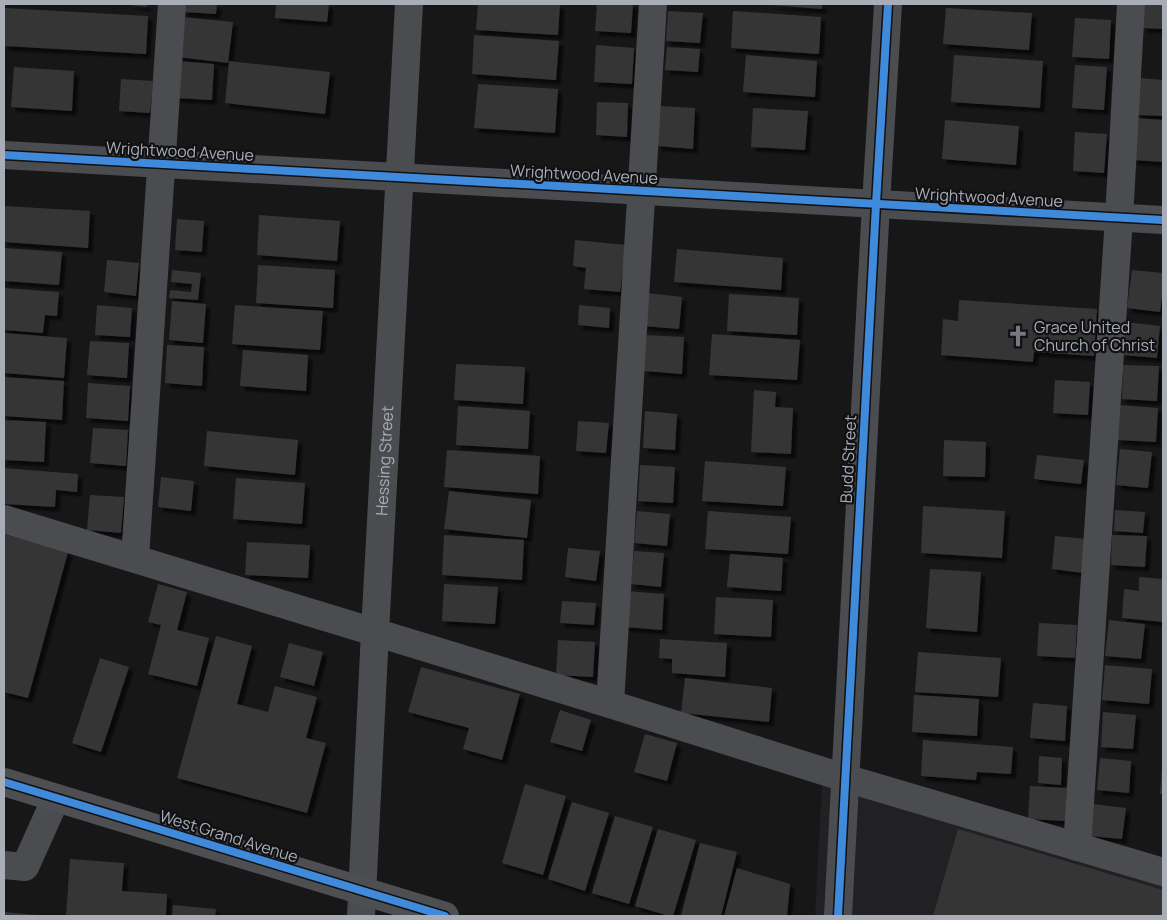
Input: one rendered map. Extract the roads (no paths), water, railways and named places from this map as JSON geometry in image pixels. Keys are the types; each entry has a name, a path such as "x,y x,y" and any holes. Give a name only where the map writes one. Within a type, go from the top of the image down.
{"main road":[{"name":"West Grand Avenue","path":"4,782 56,798 362,904 445,916"}],"street":[{"path":"135,558 172,4"},
{"name":"Hessing Street","path":"362,904 409,4"},
{"path":"610,704 653,4"},
{"name":"Budd Street","path":"838,916 888,4"},
{"path":"1077,847 1119,218 1131,4"},
{"name":"Wrightwood Avenue","path":"4,155 1163,220"},
{"path":"4,518 845,778 1163,872"},
{"path":"4,864 25,867 56,798"}],"place":[{"name":"Grace United Church of Christ","path":"1018,336"}]}
